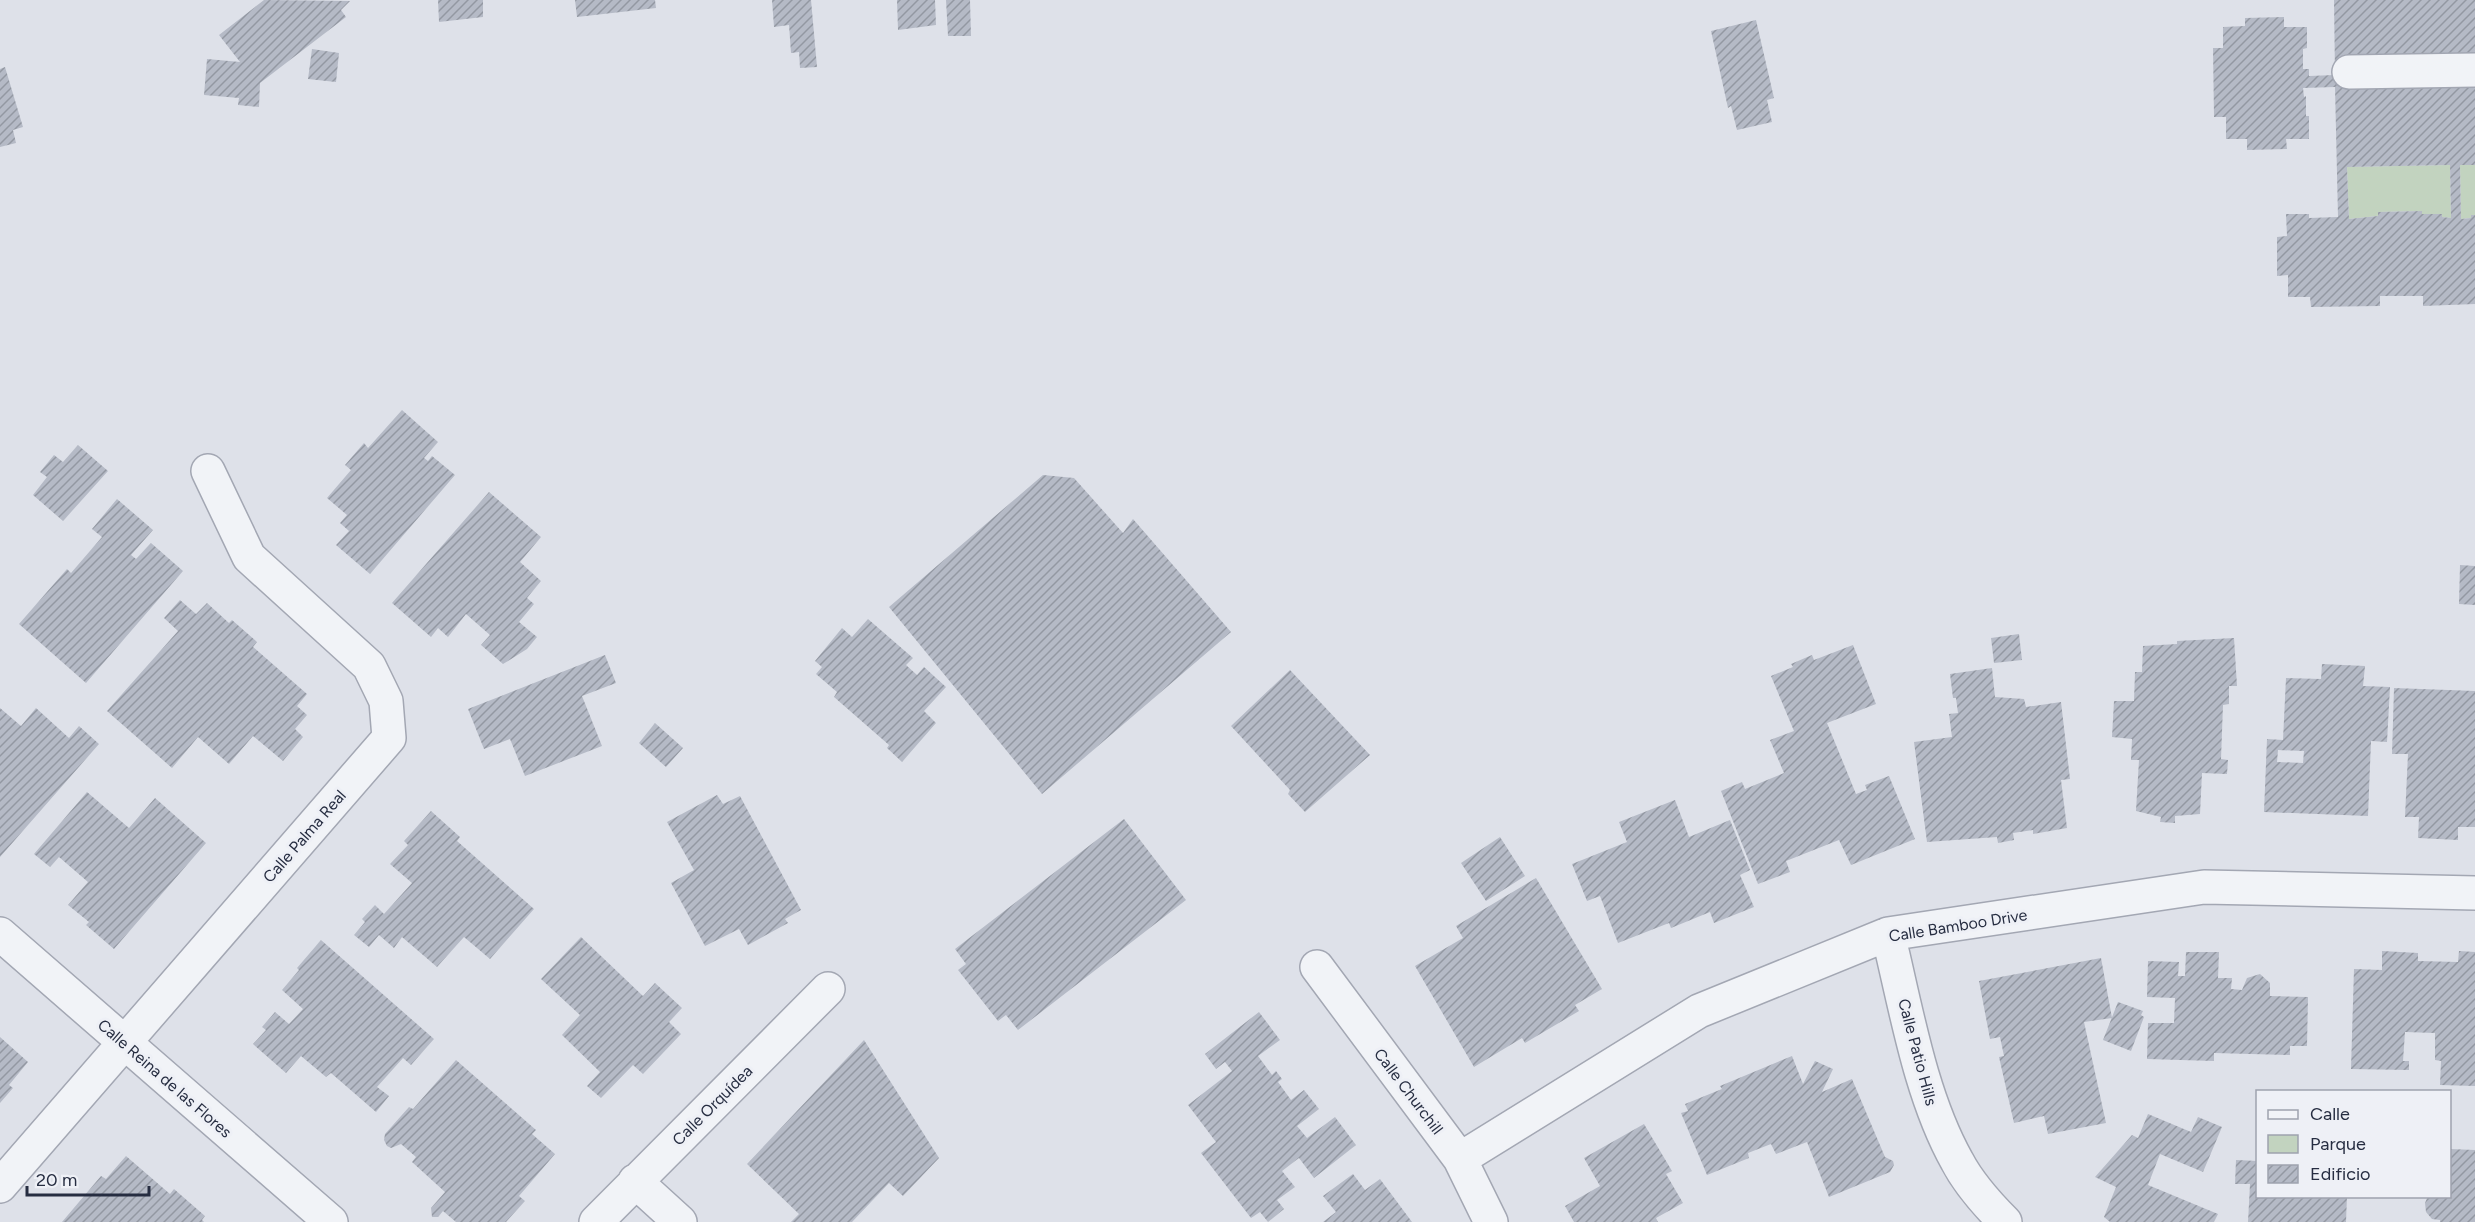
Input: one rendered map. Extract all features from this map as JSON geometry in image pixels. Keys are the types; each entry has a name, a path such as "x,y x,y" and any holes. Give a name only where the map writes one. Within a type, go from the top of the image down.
{"street":[{"path":"2349,72 2475,70"},
{"name":"Calle Palma Real","path":"0,1186 389,738 386,701 369,666 249,557 208,471"},
{"name":"Calle Bamboo Drive","path":"1460,1159 1699,1011 1888,934 2204,887 2475,893"},
{"name":"Calle Reina de las Flores","path":"0,934 331,1222"},
{"name":"Calle Patio Hills","path":"1888,934 1930,1104 1957,1162 1980,1197 2005,1222"},
{"name":"Calle Churchill","path":"1317,967 1460,1159 1491,1222"},
{"name":"Calle Orquídea","path":"596,1222 828,988"},
{"path":"635,1181 680,1222"}],"green space":[{"path":"2450,165 2451,218 2442,217 2441,214 2422,214 2421,211 2379,212 2378,216 2349,219 2347,167"},
{"path":"2460,165 2475,165 2475,215 2471,218 2461,219"}],"building":[{"path":"264,0 350,1 341,10 346,17 260,83 259,107 238,105 239,98 204,95 207,59 240,62 219,35"},
{"path":"438,0 483,0 483,17 439,22"},
{"path":"575,0 655,0 656,8 577,17"},
{"path":"772,0 811,0 817,67 800,68 799,52 791,53 789,25 774,27"},
{"path":"897,0 935,0 936,25 898,30"},
{"path":"946,0 970,0 971,36 948,36"},
{"path":"2334,0 2475,0 2475,165 2460,165 2461,219 2475,215 2475,304 2423,306 2423,296 2380,296 2380,306 2311,307 2310,297 2288,297 2288,275 2277,276 2277,237 2287,236 2286,214 2309,214 2309,218 2338,217 2335,87 2303,88 2304,97 2306,96 2306,116 2309,116 2309,139 2286,139 2287,149 2247,150 2247,139 2226,139 2226,117 2214,117 2213,48 2223,48 2223,27 2245,26 2245,18 2284,17 2284,27 2307,27 2307,48 2303,49 2303,69 2309,69 2309,76 2335,75","holes":["2450,165 2451,218 2442,217 2442,214 2422,214 2422,211 2378,212 2378,216 2349,219 2347,167"]},
{"path":"1756,20 1774,98 1767,100 1772,122 1737,130 1731,106 1728,108 1711,31"},
{"path":"312,49 339,53 336,82 308,79"},
{"path":"5,67 23,127 13,130 16,143 0,147 0,69"},
{"path":"402,410 438,442 424,458 428,461 432,456 455,475 370,574 336,545 349,531 340,523 347,515 327,498 351,470 345,465 364,443 368,448"},
{"path":"78,445 108,471 63,521 33,495 47,477 40,472 54,455 63,462"},
{"path":"1043,475 1074,478 1123,533 1133,519 1231,632 1042,794 889,607"},
{"path":"489,492 541,537 520,562 541,581 527,598 534,604 519,622 537,637 527,649 503,664 481,645 490,635 466,614 448,637 438,628 431,637 392,603"},
{"path":"117,499 153,530 131,555 136,559 151,543 183,571 86,683 19,624 67,569 71,573 102,537 92,529"},
{"path":"2460,565 2475,566 2475,605 2459,604"},
{"path":"180,600 196,614 207,603 229,623 232,620 257,642 253,647 307,694 297,706 307,715 295,729 303,737 283,761 253,736 229,764 198,737 172,768 107,711 178,631 164,618"},
{"path":"868,619 913,658 906,665 917,675 924,667 946,687 924,711 936,723 902,762 887,748 889,745 834,697 837,692 816,674 822,667 815,661 842,628 852,637"},
{"path":"2019,634 2022,660 1994,663 1991,638"},
{"path":"2234,638 2237,686 2229,686 2229,704 2223,705 2221,759 2228,760 2227,774 2202,773 2200,814 2175,816 2175,823 2160,822 2161,817 2136,811 2139,760 2131,760 2132,739 2112,737 2114,701 2134,701 2135,672 2142,672 2143,646 2177,644 2177,641"},
{"path":"1853,645 1876,704 1827,723 1856,794 1867,790 1865,785 1889,776 1915,839 1851,865 1839,840 1786,861 1790,872 1758,884 1721,791 1742,782 1745,789 1784,773 1770,740 1794,731 1771,676 1793,667 1791,664 1812,655 1814,660"},
{"path":"605,655 616,683 582,696 602,746 525,776 510,739 484,749 468,709"},
{"path":"2322,664 2365,666 2363,686 2390,687 2387,742 2371,741 2368,816 2264,812 2267,739 2283,740 2286,678 2321,679","holes":["2278,750 2304,751 2303,763 2277,762"]},
{"path":"1992,668 1995,697 2024,699 2026,707 2061,702 2070,779 2061,780 2067,828 2033,834 2033,830 2013,833 2014,840 1998,843 1997,837 1927,842 1914,742 1952,737 1949,714 1958,713 1956,698 1953,698 1950,674"},
{"path":"1290,670 1370,755 1305,812 1288,794 1290,790 1231,726"},
{"path":"2394,688 2475,691 2475,827 2458,827 2458,840 2418,838 2419,817 2405,817 2408,754 2392,754"},
{"path":"0,708 21,726 36,708 69,738 79,726 99,744 0,857"},
{"path":"655,723 683,748 666,767 639,743"},
{"path":"87,792 129,828 155,798 206,843 114,949 86,925 89,922 68,905 88,882 59,857 50,867 34,854"},
{"path":"717,795 723,804 740,796 801,910 785,919 788,923 748,945 739,929 705,946 671,883 694,870 667,822"},
{"path":"1675,800 1689,837 1730,820 1750,870 1740,875 1754,907 1714,923 1710,912 1671,928 1669,923 1618,943 1600,896 1587,901 1572,864 1627,842 1619,822"},
{"path":"431,811 460,837 457,841 534,909 490,959 464,937 437,967 402,937 394,948 379,935 369,947 354,935 365,922 362,919 375,905 384,914 412,883 390,864 408,845 404,841"},
{"path":"1124,819 1186,900 1018,1030 1006,1015 998,1021 958,970 966,964 955,949"},
{"path":"1500,837 1525,876 1486,901 1461,863"},
{"path":"1536,878 1602,989 1575,1005 1579,1011 1525,1043 1522,1038 1474,1067 1415,966 1463,938 1456,926"},
{"path":"581,937 643,996 655,983 682,1008 669,1022 681,1034 643,1074 633,1065 601,1098 587,1086 600,1072 562,1035 580,1015 541,979"},
{"path":"321,940 434,1039 411,1065 403,1058 377,1087 389,1096 376,1112 331,1073 326,1077 301,1056 286,1073 253,1044 266,1030 262,1027 275,1012 289,1024 303,1009 282,990"},
{"path":"2382,951 2418,953 2418,961 2458,962 2459,951 2475,952 2475,1086 2440,1085 2441,1061 2435,1060 2435,1033 2405,1032 2403,1061 2409,1061 2409,1070 2351,1069 2354,969 2382,970"},
{"path":"2186,952 2219,952 2218,978 2232,978 2231,989 2242,990 2247,978 2260,974 2270,983 2270,996 2308,997 2307,1046 2290,1046 2290,1055 2214,1053 2214,1061 2147,1059 2148,1023 2174,1023 2175,998 2147,997 2148,961 2179,962 2178,976 2185,976"},
{"path":"2101,958 2112,1018 2084,1022 2106,1123 2048,1134 2044,1116 2014,1123 1999,1057 2004,1056 2000,1037 1990,1039 1979,981"},
{"path":"2118,1002 2143,1011 2141,1015 2144,1017 2131,1051 2103,1040"},
{"path":"1259,1012 1280,1040 1258,1056 1272,1075 1276,1071 1282,1079 1278,1082 1291,1100 1304,1090 1319,1109 1297,1126 1307,1138 1335,1117 1356,1145 1314,1178 1299,1158 1282,1171 1295,1187 1277,1200 1284,1209 1268,1222 1260,1212 1251,1218 1201,1153 1216,1142 1188,1105 1232,1071 1225,1062 1216,1069 1205,1054"},
{"path":"0,1037 28,1062 9,1085 13,1088 0,1103"},
{"path":"864,1040 939,1158 903,1196 889,1183 852,1222 791,1222 799,1214 747,1164"},
{"path":"1792,1056 1803,1084 1815,1061 1833,1069 1822,1092 1852,1079 1885,1157 1893,1161 1894,1165 1890,1172 1829,1197 1807,1142 1776,1154 1771,1144 1748,1153 1749,1158 1707,1175 1681,1113 1688,1111 1685,1104 1722,1089 1720,1086"},
{"path":"456,1060 536,1130 532,1134 555,1154 519,1196 525,1201 506,1222 456,1222 443,1211 438,1217 432,1217 431,1208 445,1192 412,1162 416,1157 401,1144 391,1148 384,1140 385,1134 409,1107 413,1109"},
{"path":"2148,1114 2191,1132 2198,1117 2222,1127 2203,1172 2160,1154 2148,1185 2218,1214 2214,1222 2110,1222 2104,1217 2116,1187 2095,1177 2132,1135 2138,1138"},
{"path":"1644,1124 1672,1171 1666,1174 1683,1203 1656,1218 1658,1222 1574,1222 1565,1206 1600,1186 1584,1158"},
{"path":"2451,1149 2475,1150 2475,1222 2440,1222 2440,1220 2432,1219 2426,1212 2427,1198 2451,1198"},
{"path":"126,1156 170,1194 174,1189 205,1216 202,1220 204,1222 62,1222 101,1176 106,1179"},
{"path":"2236,1160 2256,1161 2256,1198 2347,1198 2346,1222 2248,1222 2250,1184 2235,1184"},
{"path":"1353,1174 1365,1190 1380,1179 1412,1222 1323,1222 1336,1212 1323,1196"}]}
